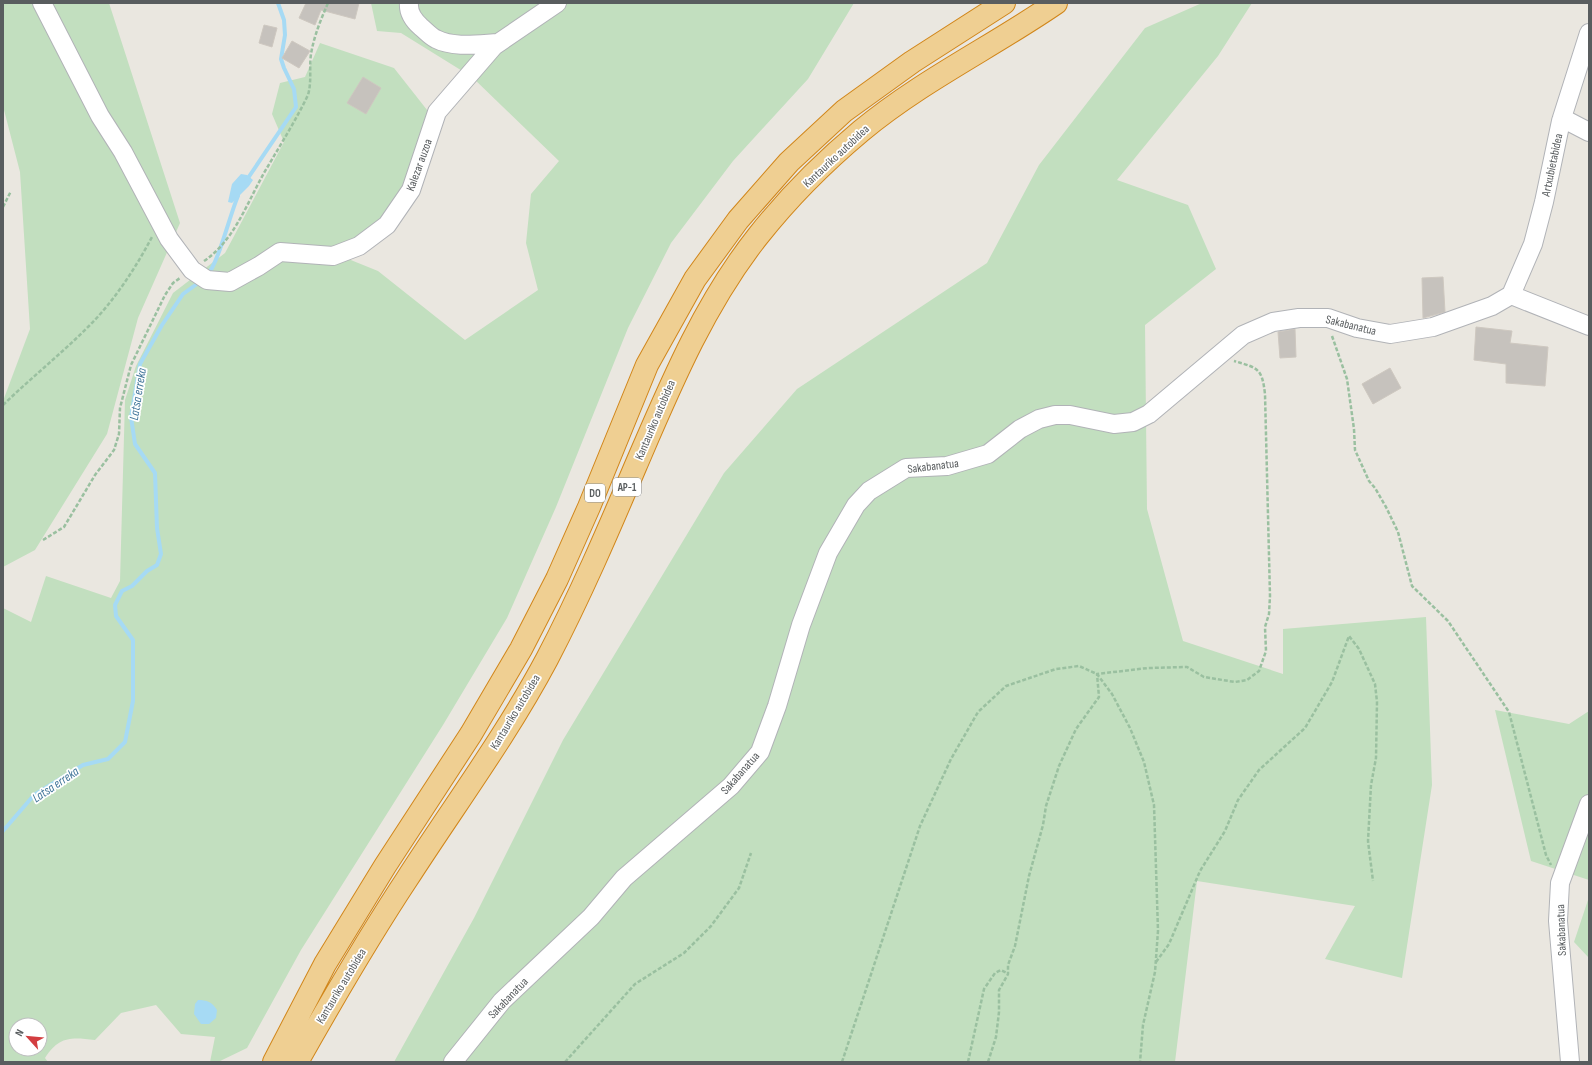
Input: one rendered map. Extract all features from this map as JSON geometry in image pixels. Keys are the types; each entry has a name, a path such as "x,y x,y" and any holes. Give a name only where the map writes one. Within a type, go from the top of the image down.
{"highway":[{"name":"Kantauriko autobidea","path":"274,1062 325,964 385,866 471,734 521,649 567,558 648,365 695,279 738,220 789,162 844,111 912,62 1004,3"},
{"name":"Kantauriko autobidea","path":"297,1062 348,973 405,881 493,748 545,662 583,586 674,376 720,292 757,237 806,182 861,130 925,85 1056,3"}],"street":[{"path":"42,3 100,116 123,152 160,222"},
{"path":"409,3 410,15 416,23 438,40 456,43 498,43"},
{"name":"Kalezar auzoa","path":"160,222 169,239 192,270 202,276 230,282 259,266 280,252 333,256 359,246 387,225 411,190 437,112 469,72 498,43 557,3"},
{"name":"Artxubietabidea","path":"1511,294 1533,244 1544,202 1562,118 1589,34"},
{"path":"1562,118 1589,132"},
{"path":"1511,294 1589,326"},
{"name":"Sakabanatua","path":"453,1062 502,1001 591,917 624,878 731,786 760,752 777,706 801,625 828,553 856,505 869,491 906,468 947,466 988,454 1020,429 1039,419 1055,415 1070,415 1114,424 1132,422 1149,414 1243,335 1272,322 1299,318 1328,318 1357,328 1390,334 1412,332 1433,327 1492,306 1511,294"},
{"name":"Sakabanatua","path":"1570,1062 1558,921 1560,883 1589,804"}],"path":[{"path":"3,207 12,191"},
{"path":"3,405 77,338 102,312 138,264 160,222"},
{"path":"1328,318 1335,348 1347,380 1354,429 1355,450 1369,481 1383,501 1398,532 1412,586 1448,621 1509,712 1546,854 1555,876 1560,883"},
{"path":"1098,674 1148,668 1187,667 1204,677 1235,682 1247,680 1259,671 1266,651 1265,627 1269,614 1270,596 1268,443 1264,382 1263,376 1255,368 1215,357"},
{"path":"1156,963 1169,944 1200,871 1225,831 1228,819 1238,800 1259,770 1306,728 1332,682 1349,636 1359,649 1375,684 1377,702 1376,758 1371,785 1368,842 1373,881"},
{"path":"842,1062 920,826 951,759 978,712 1006,686 1056,669 1079,666 1098,674 1112,694 1130,728 1144,762 1154,805 1158,931 1156,963 1143,1025 1140,1062"},
{"path":"988,1062 996,1037 999,1012 999,990 1008,974 1008,965 1015,946 1030,869 1043,825 1048,798 1059,766 1076,729 1099,697 1098,674"},
{"path":"565,1062 635,984 684,953 711,926 739,888 752,853"},
{"path":"968,1062 984,989 994,973 1000,970 1008,974"}],"green space":[{"path":"3,3 109,3 180,223 138,318 107,434 35,550 3,567 3,401 30,329 20,172 3,106"},
{"path":"371,3 854,3 808,79 733,161 671,243 628,328 556,507 507,618 443,725 301,950 247,1048 218,1062 210,1062 215,1037 181,1034 156,1005 121,1013 95,1040 79,1038 66,1040 55,1045 48,1054 48,1017 8,1017 8,1057 46,1057 48,1062 3,1062 3,608 31,622 46,576 111,598 120,581 125,400 136,366 173,293 225,253 284,142 272,114 280,83 305,77 320,43 394,68 431,115 409,183 384,223 331,252 378,271 465,340 538,290 526,243 531,194 559,161 472,77 401,33 377,31"},
{"path":"1202,3 1252,3 1218,56 1117,180 1188,205 1216,269 1145,325 1147,509 1183,641 1283,674 1283,629 1426,617 1432,785 1402,978 1325,959 1355,906 1197,881 1175,1062 394,1062 474,918 563,740 724,473 797,389 987,263 1039,165 1145,28"},
{"path":"1495,710 1569,724 1589,711 1589,880 1531,861"},
{"path":"1589,897 1589,958 1574,942"}],"water":[{"path":"241,174 247,175 253,180 232,203 228,202 232,184"},
{"path":"198,1000 209,1002 217,1010 216,1018 209,1024 201,1024 194,1014 195,1004"}],"building":[{"path":"306,3 359,3 355,19 321,10 315,25 299,18"},
{"path":"264,25 277,28 272,47 259,43"},
{"path":"292,41 310,51 299,68 282,58"},
{"path":"363,77 381,88 366,114 347,103"},
{"path":"1443,277 1445,312 1423,318 1422,278"},
{"path":"1476,327 1512,331 1510,343 1548,347 1545,386 1506,383 1506,364 1474,360"},
{"path":"1295,329 1296,357 1280,358 1278,332"},
{"path":"1390,368 1401,388 1373,404 1362,384"}],"waterway":[{"name":"Latsa erreka","path":"246,181 296,107 294,89 281,59 285,35 284,20 278,3"},
{"name":"Latsa erreka","path":"207,275 220,250 238,196"},
{"name":"Latsa erreka","path":"3,831 34,795 83,765 108,759 125,742 133,701 133,640 116,616 115,605 122,591 132,586 147,571 157,565 161,554 157,528 155,473 135,444 131,417 140,364 162,325 183,294 201,281"}]}
